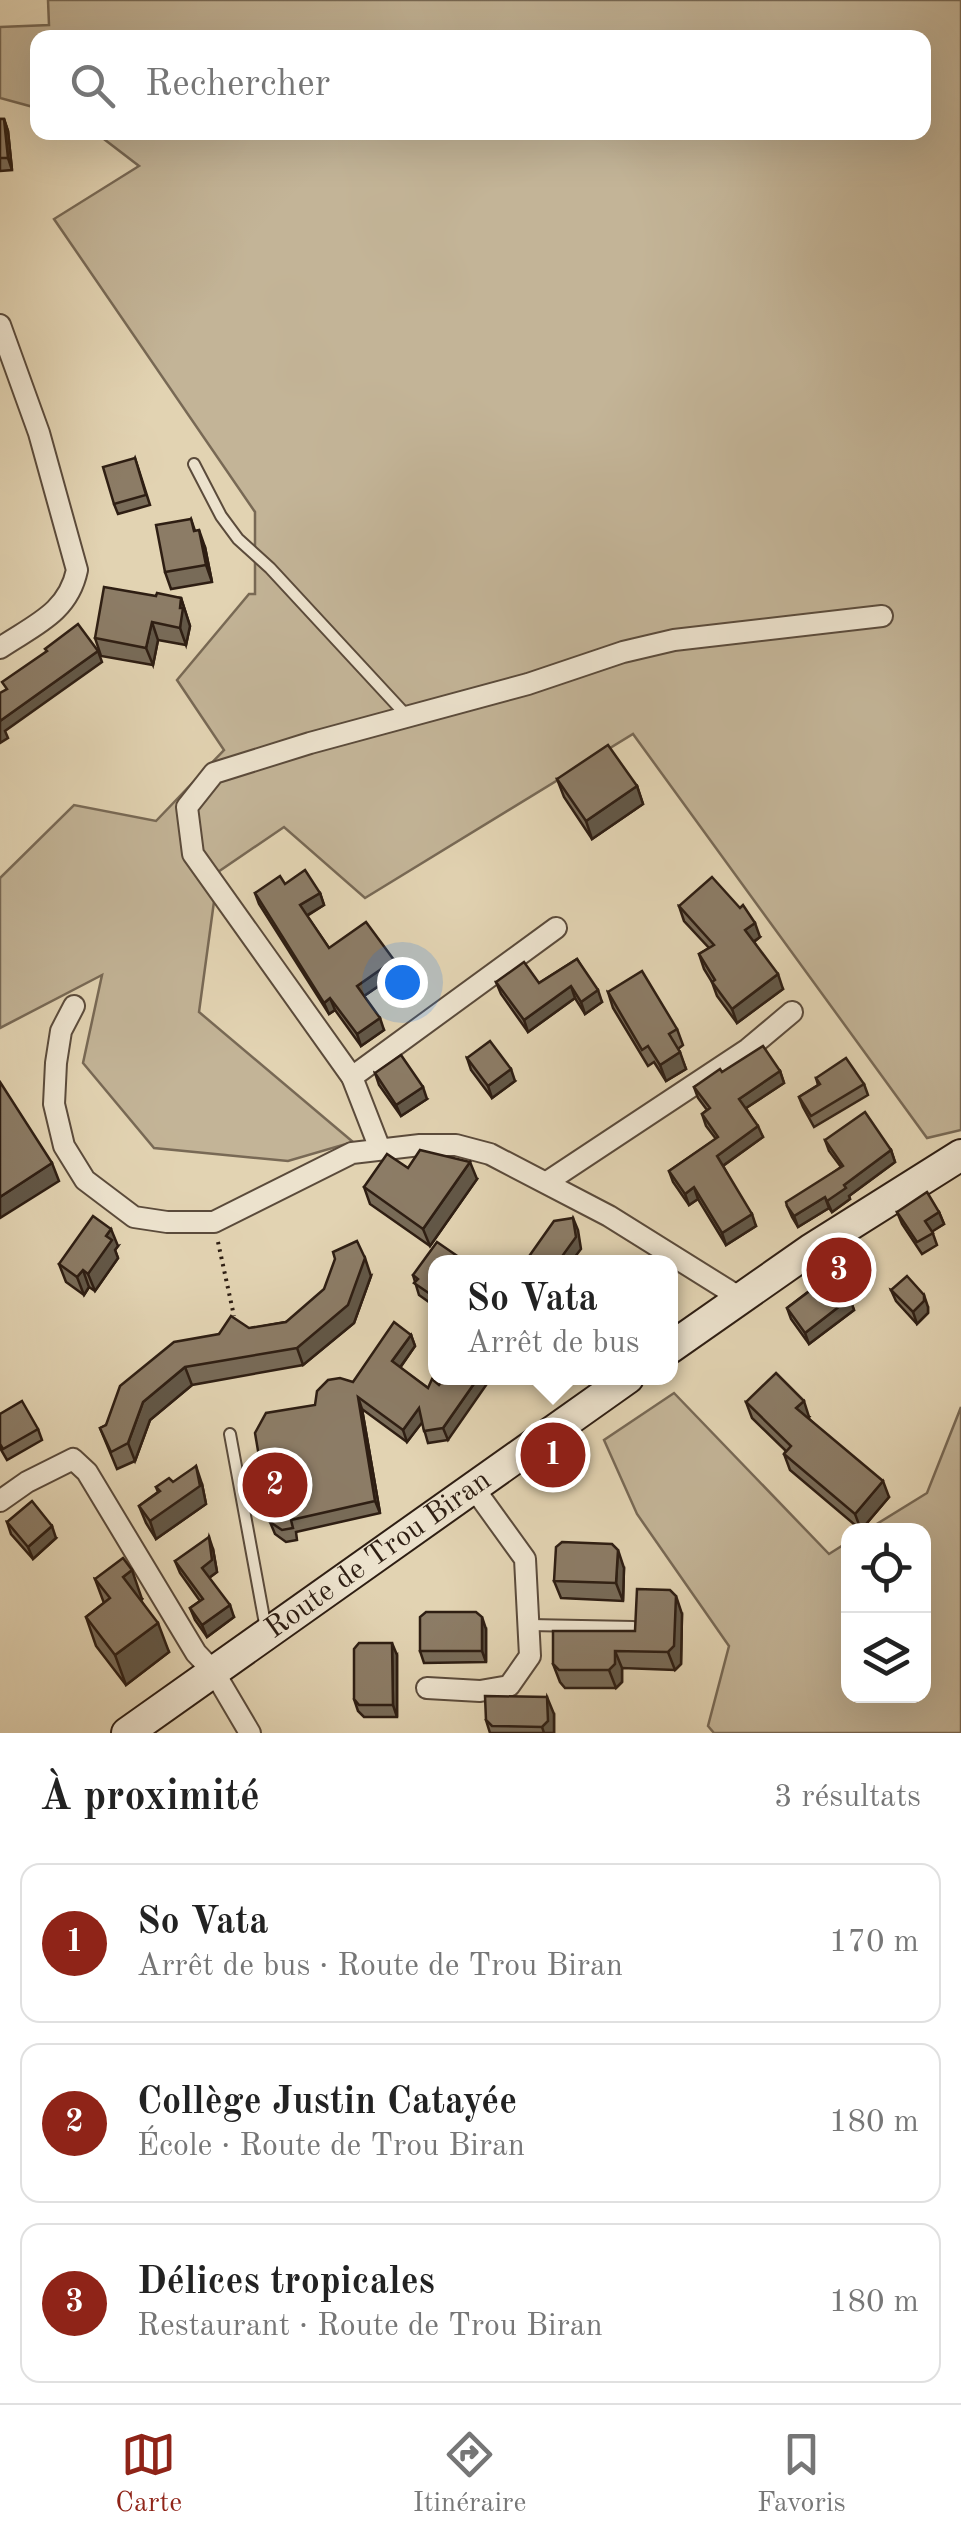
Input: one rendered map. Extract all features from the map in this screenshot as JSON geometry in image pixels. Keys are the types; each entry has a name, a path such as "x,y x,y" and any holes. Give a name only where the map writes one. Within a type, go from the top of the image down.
{"main road":[{"path":"678,1342 810,1250 961,1155"},
{"name":"Route de Trou Biran","path":"127,1733 618,1385"}],"street":[{"path":"0,325 40,434 76,570 73,587 62,606 0,648"},
{"path":"380,1149 352,1077 193,854 187,807 214,773 674,640 882,616"},
{"path":"352,1077 556,928"},
{"path":"74,1006 61,1031 54,1104 64,1146 84,1180 134,1216 167,1222 214,1222 352,1153 456,1146 490,1154 547,1182 675,1255"},
{"path":"547,1182 748,1048 792,1012"},
{"path":"678,1257 742,1298"},
{"path":"0,1501 27,1482 73,1459 100,1490 196,1654 214,1672 250,1733"},
{"path":"427,1688 480,1691 509,1686 530,1656 525,1560 473,1487"}],"lane":[{"path":"194,464 238,539 310,609 406,716"},
{"path":"230,1434 267,1633"},
{"path":"530,1625 634,1627"}],"path":[{"path":"214,1222 234,1316"}],"shaded area":[{"path":"48,0 961,0 961,1130 927,1138 633,734 365,898 284,827 218,872 199,1012 353,1142 288,1161 154,1148 83,1063 102,975 0,1028 0,878 74,805 156,821 224,750 177,680 249,594 255,594 255,512 54,219 139,166 105,140 931,140 931,30 30,30 30,106 0,98 0,27 49,25"},
{"path":"674,1393 829,1554 841,1546 841,1703 931,1703 931,1523 878,1523 927,1493 961,1407 961,1733 714,1733 708,1726 729,1646 637,1514 604,1440"}],"building":[{"path":"0,119 4,119 8,158 0,158"},
{"path":"135,458 146,495 114,504 103,467"},
{"path":"191,519 194,531 199,530 206,565 165,572 156,525"},
{"path":"104,587 181,598 180,628 152,622 146,648 95,638"},
{"path":"78,624 98,651 0,721 0,693 7,689 2,682"},
{"path":"608,745 637,786 586,821 557,779"},
{"path":"305,870 320,893 300,905 329,948 366,922 394,960 357,986 380,1018 357,1034 330,998 324,1003 255,893 280,876 285,884"},
{"path":"712,877 740,908 743,905 755,923 745,930 778,974 732,1009 712,982 715,980 699,954 714,945 679,906"},
{"path":"577,959 598,990 581,1002 571,986 524,1020 496,982 524,962 539,983"},
{"path":"642,971 677,1029 669,1034 680,1052 660,1065 648,1046 642,1050 608,992"},
{"path":"490,1041 511,1069 488,1086 467,1058"},
{"path":"763,1046 780,1071 739,1099 758,1126 717,1156 752,1214 722,1233 694,1187 685,1194 669,1171 718,1137 702,1114 710,1108 694,1087"},
{"path":"401,1055 423,1087 396,1105 375,1073"},
{"path":"846,1058 864,1084 811,1116 799,1097 820,1084 816,1078"},
{"path":"0,1082 52,1163 0,1197"},
{"path":"865,1112 891,1150 827,1201 825,1197 794,1216 786,1202 843,1166 825,1140"},
{"path":"420,1150 470,1162 423,1229 364,1187 387,1154 408,1168"},
{"path":"927,1192 939,1212 925,1221 933,1233 917,1242 897,1212"},
{"path":"93,1216 111,1229 106,1236 112,1240 88,1274 83,1270 77,1277 59,1264"},
{"path":"573,1218 576,1237 563,1255 530,1255 554,1221"},
{"path":"357,1241 365,1258 348,1305 297,1348 185,1367 143,1402 128,1443 111,1452 100,1428 106,1425 120,1386 174,1342 219,1334 231,1316 249,1328 286,1322 324,1289 335,1259 333,1252"},
{"path":"437,1242 456,1255 428,1255 428,1293 414,1283 418,1279 413,1275"},
{"path":"843,1244 861,1276 841,1288 850,1298 805,1333 787,1308 819,1284 808,1265"},
{"path":"907,1276 924,1295 924,1301 913,1312 891,1290"},
{"path":"394,1322 411,1335 392,1361 428,1388 473,1385 443,1428 424,1431 419,1408 403,1430 358,1397 375,1501 291,1520 293,1528 282,1530 270,1522 255,1433 266,1413 315,1405 317,1391 328,1380 353,1382"},
{"path":"776,1373 804,1401 796,1408 883,1481 855,1514 784,1454 791,1446 746,1402"},
{"path":"22,1401 38,1429 3,1449 0,1414"},
{"path":"196,1466 200,1486 150,1521 139,1506 160,1491 156,1487 169,1478 173,1482"},
{"path":"32,1501 52,1526 28,1547 7,1522"},
{"path":"209,1537 212,1560 202,1568 230,1605 202,1625 190,1608 203,1599 175,1561"},
{"path":"562,1542 612,1544 618,1550 616,1583 554,1581 556,1547"},
{"path":"123,1558 132,1570 123,1577 158,1623 115,1655 86,1617 110,1598 95,1579"},
{"path":"637,1589 670,1590 676,1596 674,1646 668,1652 615,1651 615,1664 609,1670 559,1670 553,1664 553,1631 635,1631"},
{"path":"426,1612 476,1612 482,1617 482,1651 420,1651 420,1617"},
{"path":"359,1643 392,1643 393,1705 359,1705 354,1699 354,1649"},
{"path":"485,1696 547,1697 548,1721 542,1727 492,1726 486,1720"}],"place":[{"name":"Délices tropicales","path":"839,1270"},
{"name":"So Vata","path":"553,1455"},
{"name":"Collège Justin Catayée","path":"275,1485"}]}
